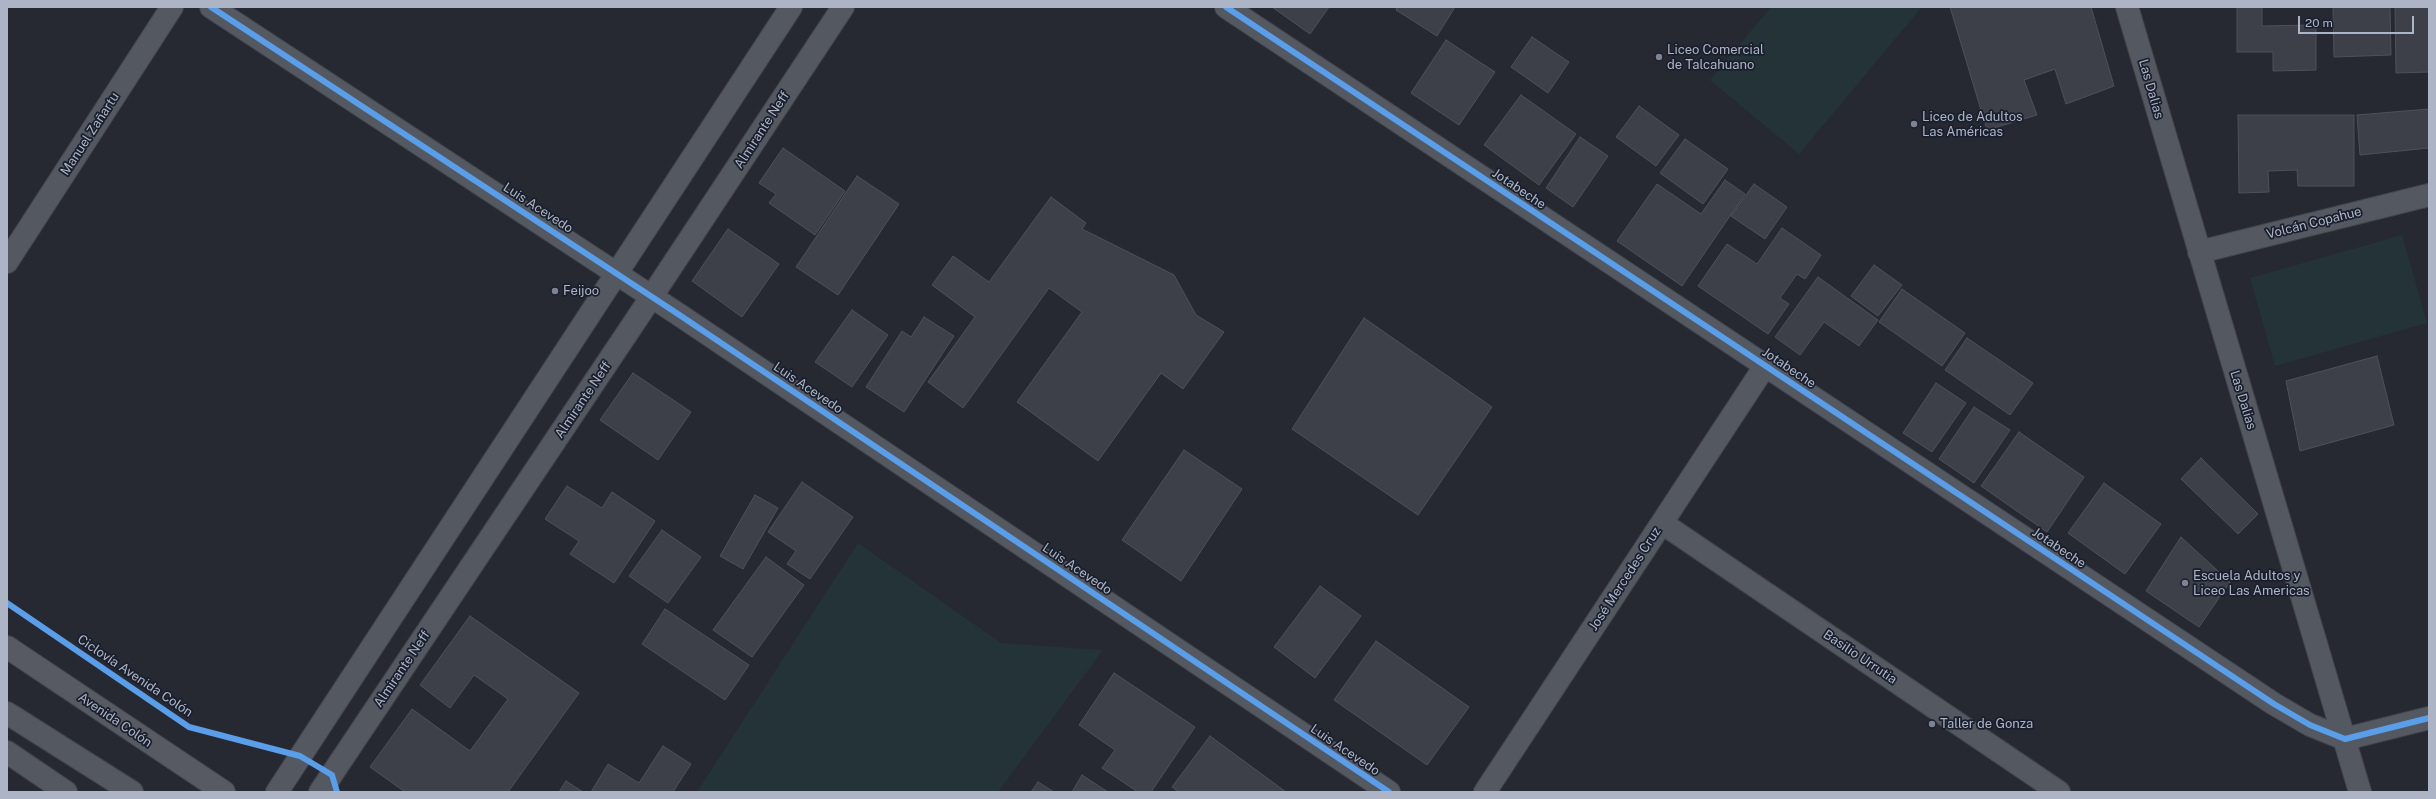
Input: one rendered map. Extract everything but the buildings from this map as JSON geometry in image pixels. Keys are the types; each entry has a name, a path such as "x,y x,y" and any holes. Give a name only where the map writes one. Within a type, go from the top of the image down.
{"main road":[{"name":"Avenida Colón","path":"7,647 224,792"}],"street":[{"name":"Manuel Zañartu","path":"7,262 172,7"},
{"name":"Luis Acevedo","path":"211,7 652,296 1389,792"},
{"path":"277,792 791,7"},
{"name":"Almirante Neff","path":"320,792 652,296 843,7"},
{"name":"Jotabeche","path":"1226,7 2274,704 2310,725 2344,739"},
{"name":"Las Dalias","path":"2127,7 2360,792"},
{"name":"Volcán Copahue","path":"2199,252 2429,195"},
{"name":"José Mercedes Cruz","path":"1485,792 1765,366"},
{"name":"Basilio Urrutia","path":"1662,523 2059,792"},
{"path":"7,713 132,792"},
{"path":"2344,739 2429,718"},
{"path":"7,752 66,792"}],"shaded area":[{"path":"1771,7 1922,7 1799,154 1710,80"},
{"path":"2402,235 2427,323 2275,366 2250,278"},
{"path":"858,543 1001,643 1103,650 998,792 697,792"}],"cycle path":[{"path":"211,7 678,314 1389,792"},
{"path":"1226,7 2274,704 2310,725 2345,739 2429,718"},
{"name":"Ciclovía Avenida Colón","path":"7,603 189,727 300,756 332,775 337,792"}],"place":[{"name":"Liceo Comercial de Talcahuano","path":"1659,57"},
{"name":"Liceo de Adultos Las Américas","path":"1914,124"},
{"name":"Feijoo","path":"555,291"},
{"name":"Escuela Adultos y Liceo Las Americas","path":"2185,583"},
{"name":"Taller de Gonza","path":"1932,724"}]}
